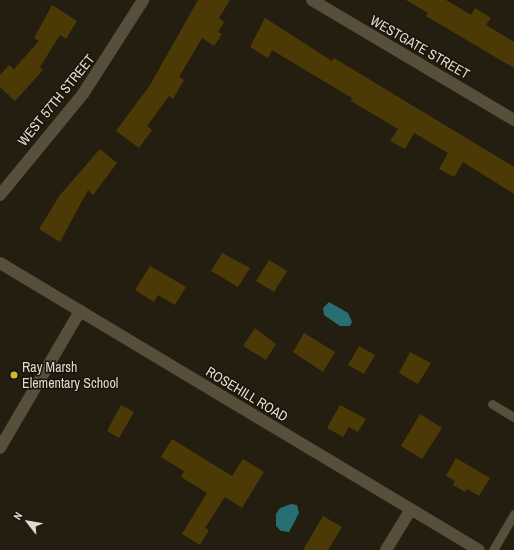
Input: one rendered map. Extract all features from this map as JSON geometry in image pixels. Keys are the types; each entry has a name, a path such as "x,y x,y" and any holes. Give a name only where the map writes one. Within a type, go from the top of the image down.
{"street":[{"name":"WEST 57TH STREET","path":"0,195 83,94 143,0"},
{"name":"WESTGATE STREET","path":"312,0 514,120"},
{"name":"ROSEHILL ROAD","path":"0,262 479,550"},
{"path":"0,448 80,311"},
{"path":"386,550 410,509"}],"lane":[{"path":"492,404 514,417"},
{"path":"493,550 514,514"}],"water":[{"path":"329,302 348,313 352,322 350,326 340,326 324,315 323,308"},
{"path":"291,504 297,505 299,513 289,532 281,531 276,526 276,514 280,508"}],"building":[{"path":"198,0 230,0 219,18 224,22 218,32 222,34 214,46 202,38 179,77 184,80 173,99 169,96 147,126 152,130 139,148 116,131 150,85"},
{"path":"406,0 446,0 471,15 475,8 491,18 486,25 514,42 514,68 426,16 428,13"},
{"path":"52,5 77,21 66,39 60,35 40,67 43,70 15,101 0,87 0,75 9,65 14,69 39,41 34,38"},
{"path":"265,18 332,61 334,58 514,167 514,194 463,162 454,177 439,169 448,153 414,133 405,149 390,141 398,129 351,101 352,98 272,50 268,58 250,47"},
{"path":"100,149 117,163 93,195 88,190 60,242 39,229 60,195"},
{"path":"222,253 250,268 238,287 211,271"},
{"path":"269,260 287,271 274,292 256,281"},
{"path":"150,266 186,287 175,305 158,295 154,302 135,290"},
{"path":"255,328 276,344 266,360 243,346"},
{"path":"304,333 335,352 323,372 293,352"},
{"path":"359,346 375,355 364,374 348,365"},
{"path":"410,352 431,363 418,384 399,373"},
{"path":"121,405 134,412 119,438 107,431"},
{"path":"340,405 366,419 358,432 349,427 343,437 327,428"},
{"path":"420,414 442,428 422,459 401,446"},
{"path":"172,439 232,476 243,459 264,472 242,508 225,497 205,528 209,530 200,545 182,534 207,493 181,477 184,471 161,457"},
{"path":"456,458 490,478 479,496 467,489 465,492 453,485 455,481 446,476"},
{"path":"323,516 342,527 328,550 303,550"}],"place":[{"name":"Ray Marsh Elementary School","path":"14,375"}]}
